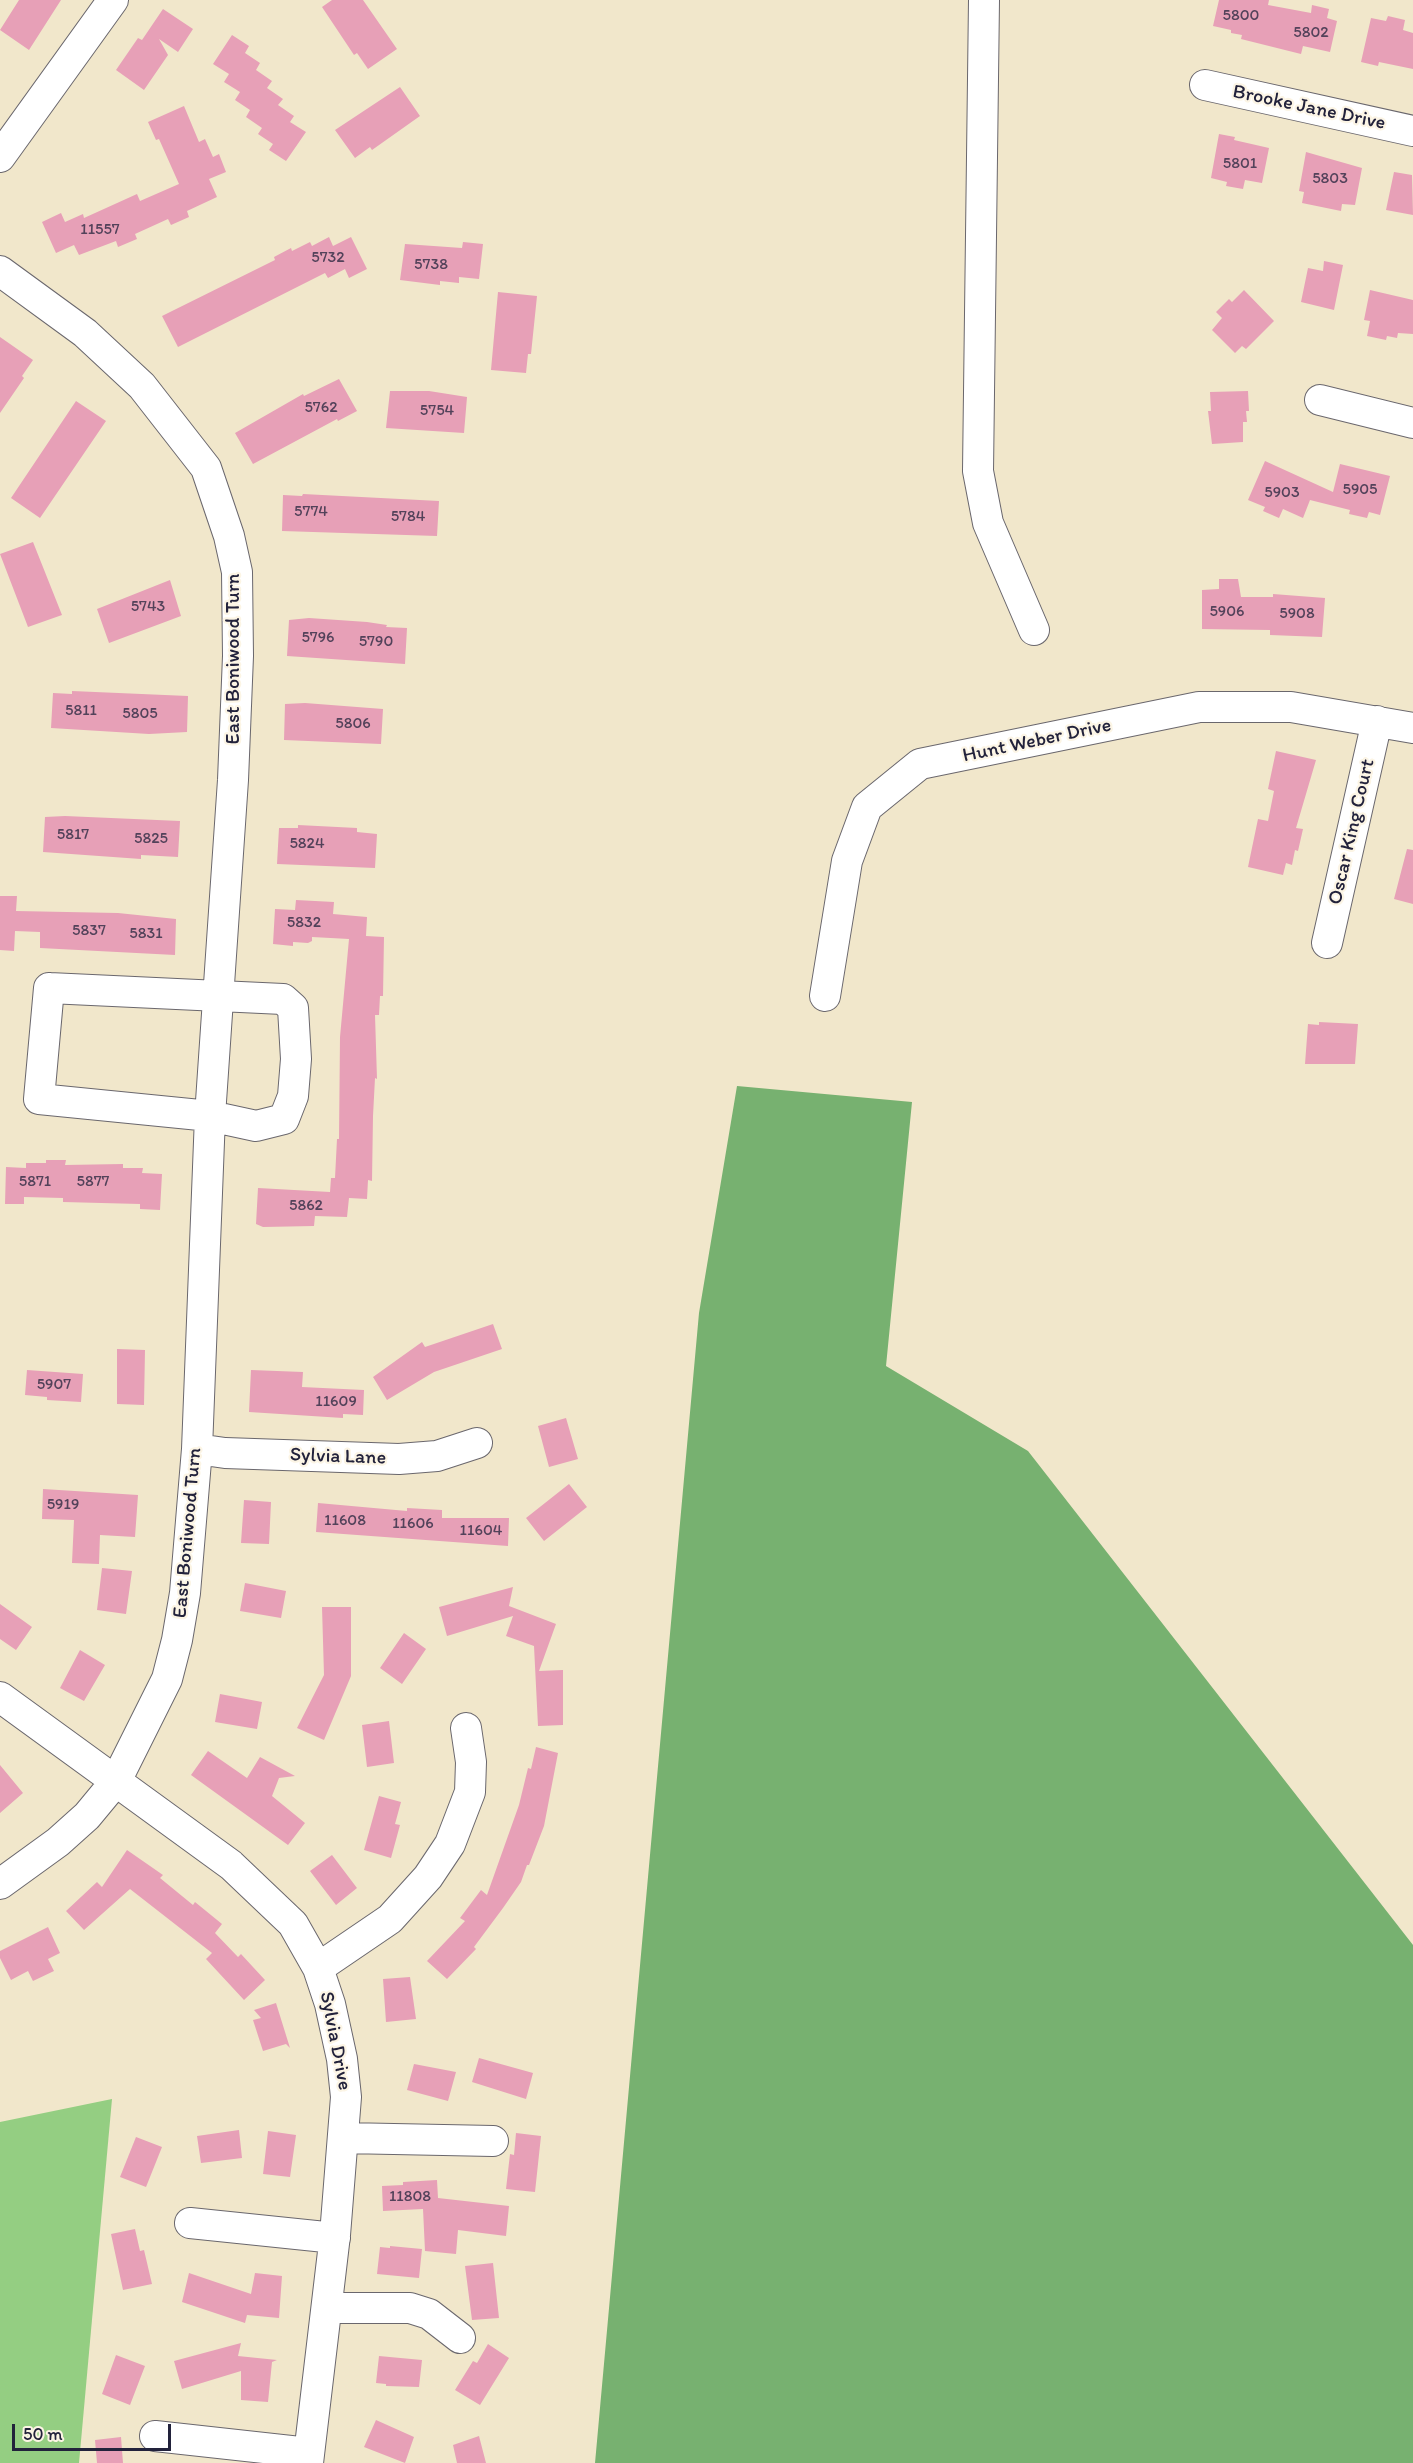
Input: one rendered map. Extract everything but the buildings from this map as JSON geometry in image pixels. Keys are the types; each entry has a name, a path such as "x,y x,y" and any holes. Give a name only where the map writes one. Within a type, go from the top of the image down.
{"street":[{"path":"0,157 112,0"},
{"path":"984,0 978,471 988,523 1034,630"},
{"name":"Brooke Jane Drive","path":"1205,86 1413,131"},
{"name":"East Boniwood Turn","path":"0,271 85,333 142,386 206,468 229,536 237,572 238,656 220,998 210,1116 196,1449 186,1593 177,1640 167,1679 116,1781 87,1816 58,1842 0,1884"},
{"path":"1320,400 1413,423"},
{"name":"Hunt Weber Drive","path":"825,996 847,861 867,807 920,764 1199,706 1291,707 1413,728"},
{"name":"Oscar King Court","path":"1327,943 1377,721"},
{"path":"49,988 220,998 284,999 293,1008 296,1059 293,1096 284,1119 256,1126 210,1116 39,1099 49,988"},
{"name":"Sylvia Lane","path":"196,1449 225,1453 399,1459 437,1456 477,1443"},
{"name":"Sylvia Drive","path":"0,1697 231,1865 272,1901 293,1924 318,1968 330,2004 342,2059 346,2097 335,2238 308,2458"},
{"path":"318,1968 390,1919 422,1885 450,1844 470,1792 471,1762 466,1728"},
{"path":"344,2138 493,2141"},
{"path":"190,2223 335,2238"},
{"path":"327,2308 410,2308 429,2314 460,2338"},
{"path":"155,2436 308,2458"}],"green space":[{"path":"737,1086 912,1102 886,1366 1028,1451 1413,1945 1413,2463 595,2463 699,1313"},
{"path":"112,2099 79,2463 0,2463 0,2122"}]}
